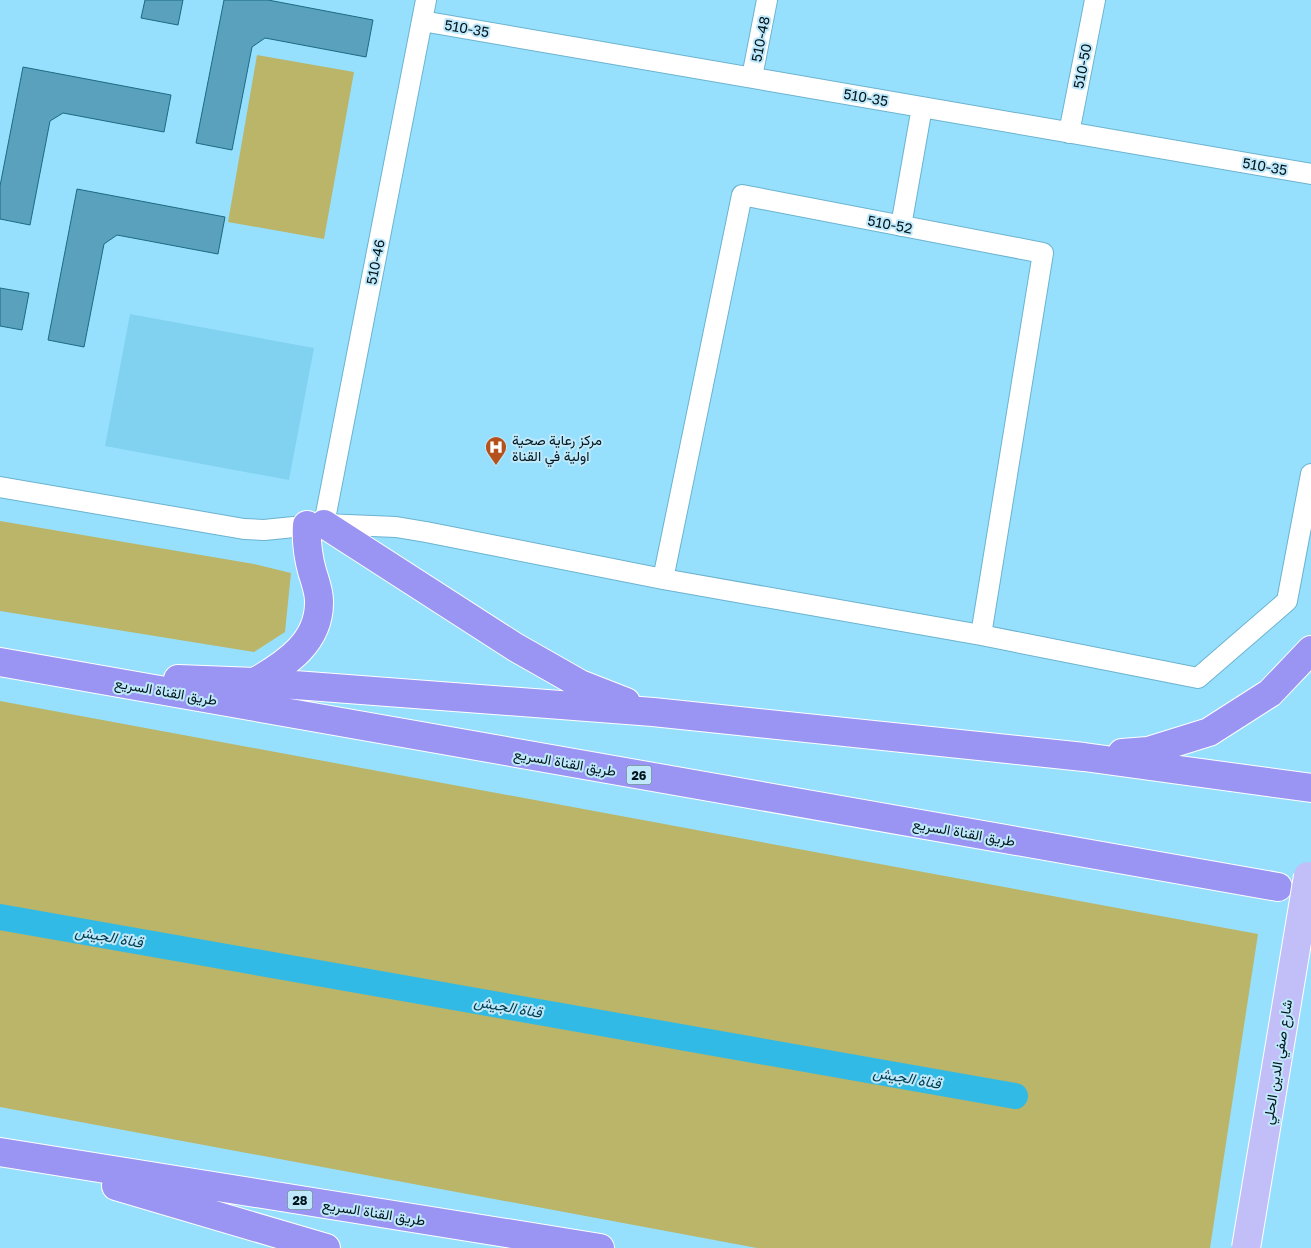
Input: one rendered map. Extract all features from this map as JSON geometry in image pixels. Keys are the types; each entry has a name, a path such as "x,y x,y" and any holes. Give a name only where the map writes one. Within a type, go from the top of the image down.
{"highway":[{"path":"255,682 283,666 300,650 312,633 317,618 319,601 308,554 315,525 515,647 580,684 653,712"},
{"path":"1084,757 1148,751 1209,732 1270,692 1311,650"},
{"name":"طريق القناة السريع","path":"0,662 1278,887"},
{"path":"81,676 255,682 653,712 1084,757 1311,788"},
{"path":"5,1153 326,1248"},
{"name":"طريق القناة السريع","path":"5,1153 600,1248"}],"main road":[{"name":"شارع صفي الدين الحلي","path":"1246,1248 1310,871"}],"street":[{"name":"510-46","path":"315,525 426,0"},
{"name":"510-48","path":"752,78 767,0"},
{"name":"510-50","path":"1069,132 1095,0"},
{"name":"510-35","path":"422,21 1311,174"},
{"path":"901,226 922,107"},
{"name":"510-52","path":"663,579 742,195 1043,254 981,635"},
{"path":"0,487 244,529 272,530 315,525 396,527 663,579 981,635 1198,678 1287,601 1311,474"}],"shaded area":[{"path":"257,55 354,72 324,239 228,222"},
{"path":"130,314 314,348 289,480 105,446"},
{"path":"0,521 254,564 291,573 285,632 254,652 0,611"},
{"path":"0,701 1258,934 1210,1248 757,1248 0,1107"}],"building":[{"path":"145,0 183,0 178,25 141,18"},
{"path":"224,0 268,0 373,20 366,57 265,38 252,47 232,150 196,143"},
{"path":"23,67 171,95 164,132 63,113 50,121 30,225 0,219 0,186"},
{"path":"77,189 225,217 218,254 117,235 104,244 84,347 48,340"},
{"path":"0,288 29,293 22,330 0,326"}],"waterway":[{"name":"قناة الجيش","path":"0,917 1015,1096"}],"place":[{"name":"مركز رعاية صحية اولية في القناة","path":"496,466"}]}
